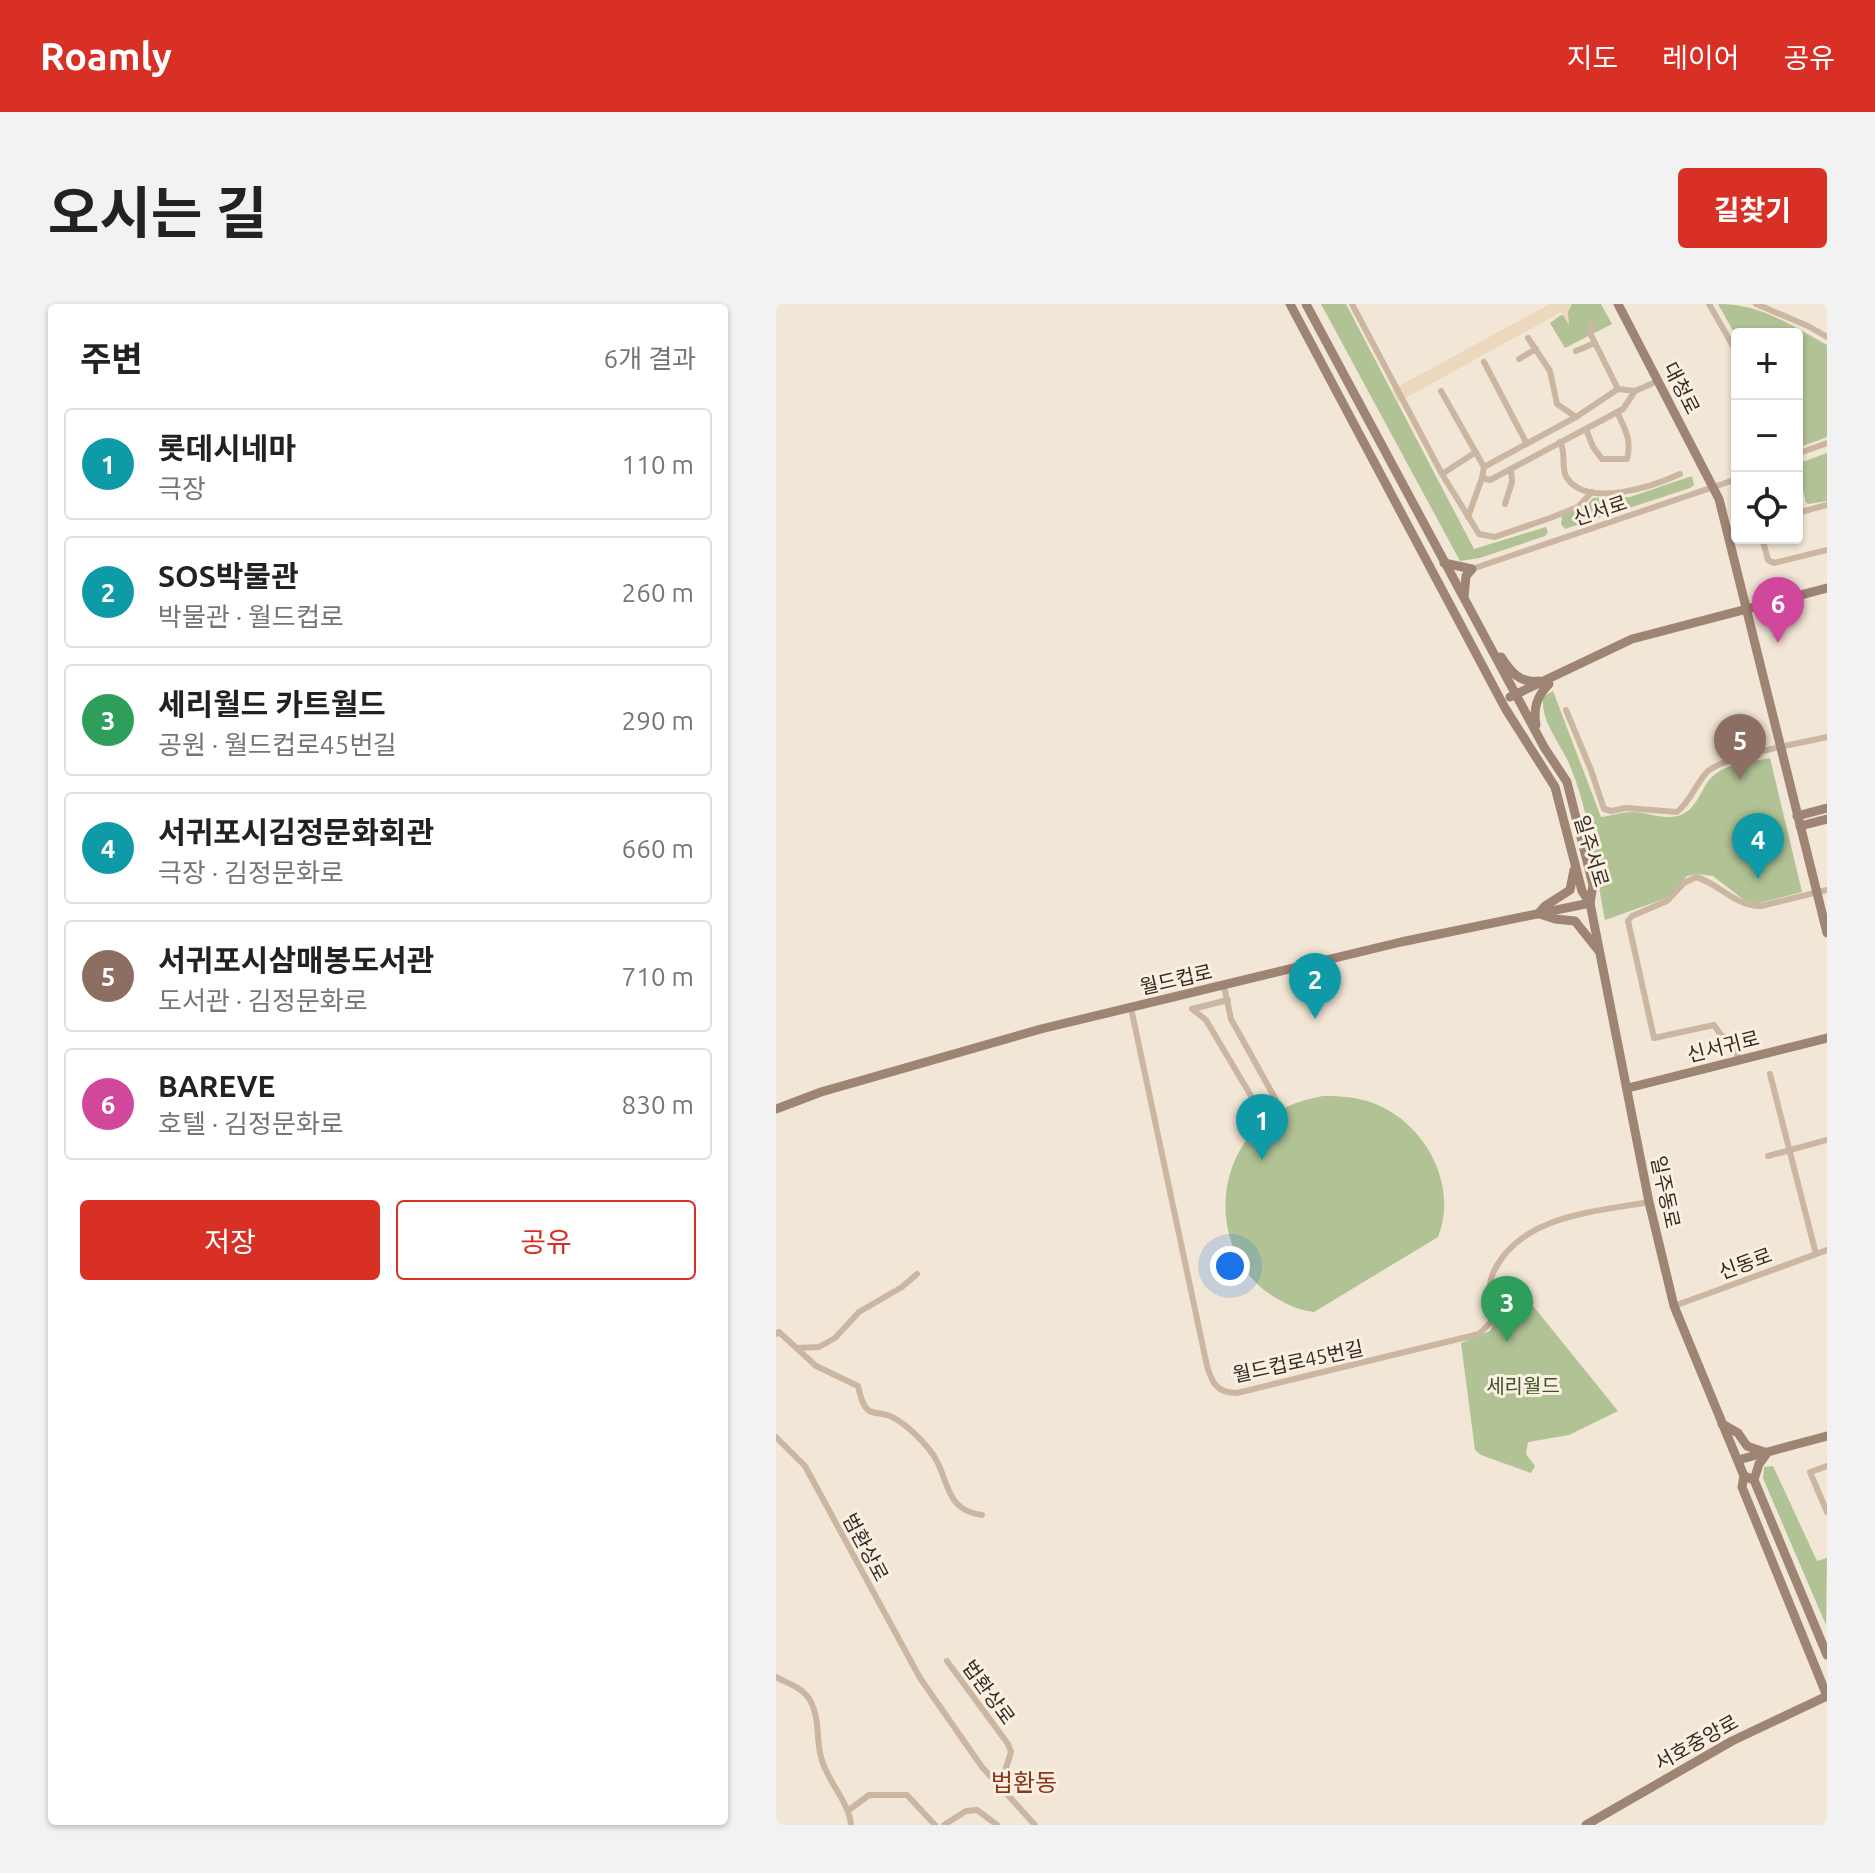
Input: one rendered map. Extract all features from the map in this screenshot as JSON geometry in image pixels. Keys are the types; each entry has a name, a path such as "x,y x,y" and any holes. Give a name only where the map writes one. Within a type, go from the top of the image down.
{"main road":[{"name":"일주서로","path":"1290,304 1504,705 1555,787 1582,891 1590,903"},
{"name":"일주서로","path":"1306,304 1517,698 1567,782 1593,885 1590,903"},
{"name":"대청로","path":"1618,304 1714,489 1799,821 1822,891 1827,933"},
{"path":"1444,563 1472,569 1464,584 1464,600"},
{"path":"1504,705 1632,639 1827,588"},
{"path":"1486,640 1497,648 1514,674 1523,681 1548,681"},
{"path":"1544,747 1537,729 1535,708 1548,681"},
{"path":"1799,821 1827,808"},
{"path":"1799,821 1827,819"},
{"path":"1575,864 1570,890 1538,914 1575,921 1600,953"},
{"name":"월드컵로","path":"776,1109 821,1092 936,1058 1131,1008 1401,942 1590,903"},
{"name":"일주동로","path":"1590,903 1649,1202 1674,1306 1722,1424 1827,1655"},
{"name":"신서귀로","path":"1628,1088 1827,1038"},
{"path":"1722,1424 1738,1433 1747,1446 1767,1453"},
{"path":"1738,1460 1827,1436"},
{"path":"1749,1478 1767,1453"},
{"name":"일주동로","path":"1749,1478 1742,1487 1827,1696"},
{"path":"1819,1635 1827,1647"},
{"name":"서호중앙로","path":"1586,1825 1732,1741 1827,1696"}],"street":[{"path":"1352,304 1442,474 1479,534 1495,537 1578,507 1592,492"},
{"path":"1709,304 1731,342"},
{"path":"1756,304 1827,337"},
{"path":"1592,323 1590,333 1618,389"},
{"path":"1528,338 1550,371 1557,404 1576,417"},
{"path":"1576,351 1595,343"},
{"path":"1519,359 1536,349"},
{"path":"1484,362 1527,444"},
{"path":"1484,467 1576,417 1618,389 1635,391 1658,381"},
{"path":"1441,391 1484,467 1468,517"},
{"path":"1482,478 1490,480 1623,409 1635,391"},
{"path":"1586,429 1602,459 1627,459 1630,446 1617,412"},
{"path":"1560,442 1564,449 1564,471 1568,479 1584,491 1632,491 1680,474"},
{"path":"1803,452 1827,443"},
{"path":"1442,474 1476,452"},
{"path":"1505,504 1512,482 1511,469"},
{"name":"신서로","path":"1472,569 1731,482"},
{"path":"1803,511 1827,505"},
{"path":"1764,544 1768,560 1774,563 1827,550"},
{"path":"1566,710 1591,770 1601,804 1611,811 1626,808 1677,812 1713,768 1738,758 1827,737"},
{"path":"1739,1061 1734,1042 1721,1035 1712,1024 1654,1038 1628,921 1632,916 1667,901 1684,883 1696,877 1719,887 1737,902 1750,906 1822,891"},
{"path":"1224,986 1231,1019 1276,1100"},
{"path":"1228,1000 1192,1009 1206,1020 1260,1111"},
{"name":"월드컵로45번길","path":"1131,1008 1207,1366 1212,1382 1226,1392 1237,1393 1479,1334 1491,1322 1489,1291 1493,1274 1506,1254 1526,1235 1553,1221 1649,1202"},
{"path":"1770,1074 1816,1254"},
{"path":"1768,1156 1827,1140"},
{"name":"신동로","path":"1674,1306 1827,1250"},
{"path":"797,1348 819,1347 835,1338 859,1312 902,1287 917,1274"},
{"path":"776,1334 779,1332 816,1366 858,1386 864,1406 870,1412 892,1417 916,1434 946,1477 952,1501 967,1513 982,1515"},
{"name":"범환상로","path":"776,1437 805,1466 920,1678 982,1767 1000,1787"},
{"path":"1827,1466 1810,1472 1827,1512"},
{"name":"법환상로","path":"947,1661 1008,1744 1011,1752 1000,1787"},
{"path":"776,1677 802,1690 811,1702 819,1727 821,1759 833,1788 849,1810 851,1825"},
{"path":"1000,1787 1035,1825"},
{"path":"849,1810 869,1795 907,1795 935,1825"},
{"path":"944,1825 966,1811 977,1810 997,1825"}],"green space":[{"path":"1321,304 1346,304 1474,549 1546,527 1548,532 1545,536 1480,558 1460,561"},
{"path":"1557,304 1601,304 1612,324 1565,348 1550,323 1564,316"},
{"path":"1718,304 1762,312 1797,328 1731,328"},
{"path":"1803,331 1827,345 1827,437 1803,446"},
{"path":"1827,453 1827,501 1806,503 1803,462"},
{"path":"1692,476 1694,485 1690,488 1565,529 1561,524 1562,516 1587,505 1593,498 1630,497"},
{"path":"1553,691 1601,817 1632,812 1662,817 1681,815 1691,808 1718,772 1770,758 1802,892 1748,903 1713,876 1696,874 1687,876 1667,898 1605,920 1581,797 1567,759 1544,714 1543,697"},
{"path":"1323,1096 1367,1101 1408,1124 1432,1157 1444,1196 1438,1237 1314,1312 1275,1298 1247,1273 1235,1252 1228,1230 1226,1207 1234,1161 1246,1141 1262,1123 1283,1108"},
{"name":"세리월드","path":"1517,1286 1618,1411 1569,1435 1528,1442 1526,1454 1535,1466 1531,1473 1475,1450 1461,1343 1490,1331 1496,1305"},
{"path":"1773,1466 1817,1561 1827,1558 1826,1625 1763,1478 1764,1467"}],"shaded area":[{"path":"1550,304 1572,304 1568,312 1569,325 1561,312 1398,402 1392,390"}],"place":[{"name":"BAREVE","path":"1778,643"},
{"name":"서귀포시삼매봉도서관","path":"1740,780"},
{"name":"서귀포시김정문화회관","path":"1758,879"},
{"name":"SOS박물관","path":"1315,1019"},
{"name":"롯데시네마","path":"1262,1160"},
{"name":"세리월드 카트월드","path":"1507,1342"}],"district":[{"name":"법환동","path":"1024,1782"}]}
